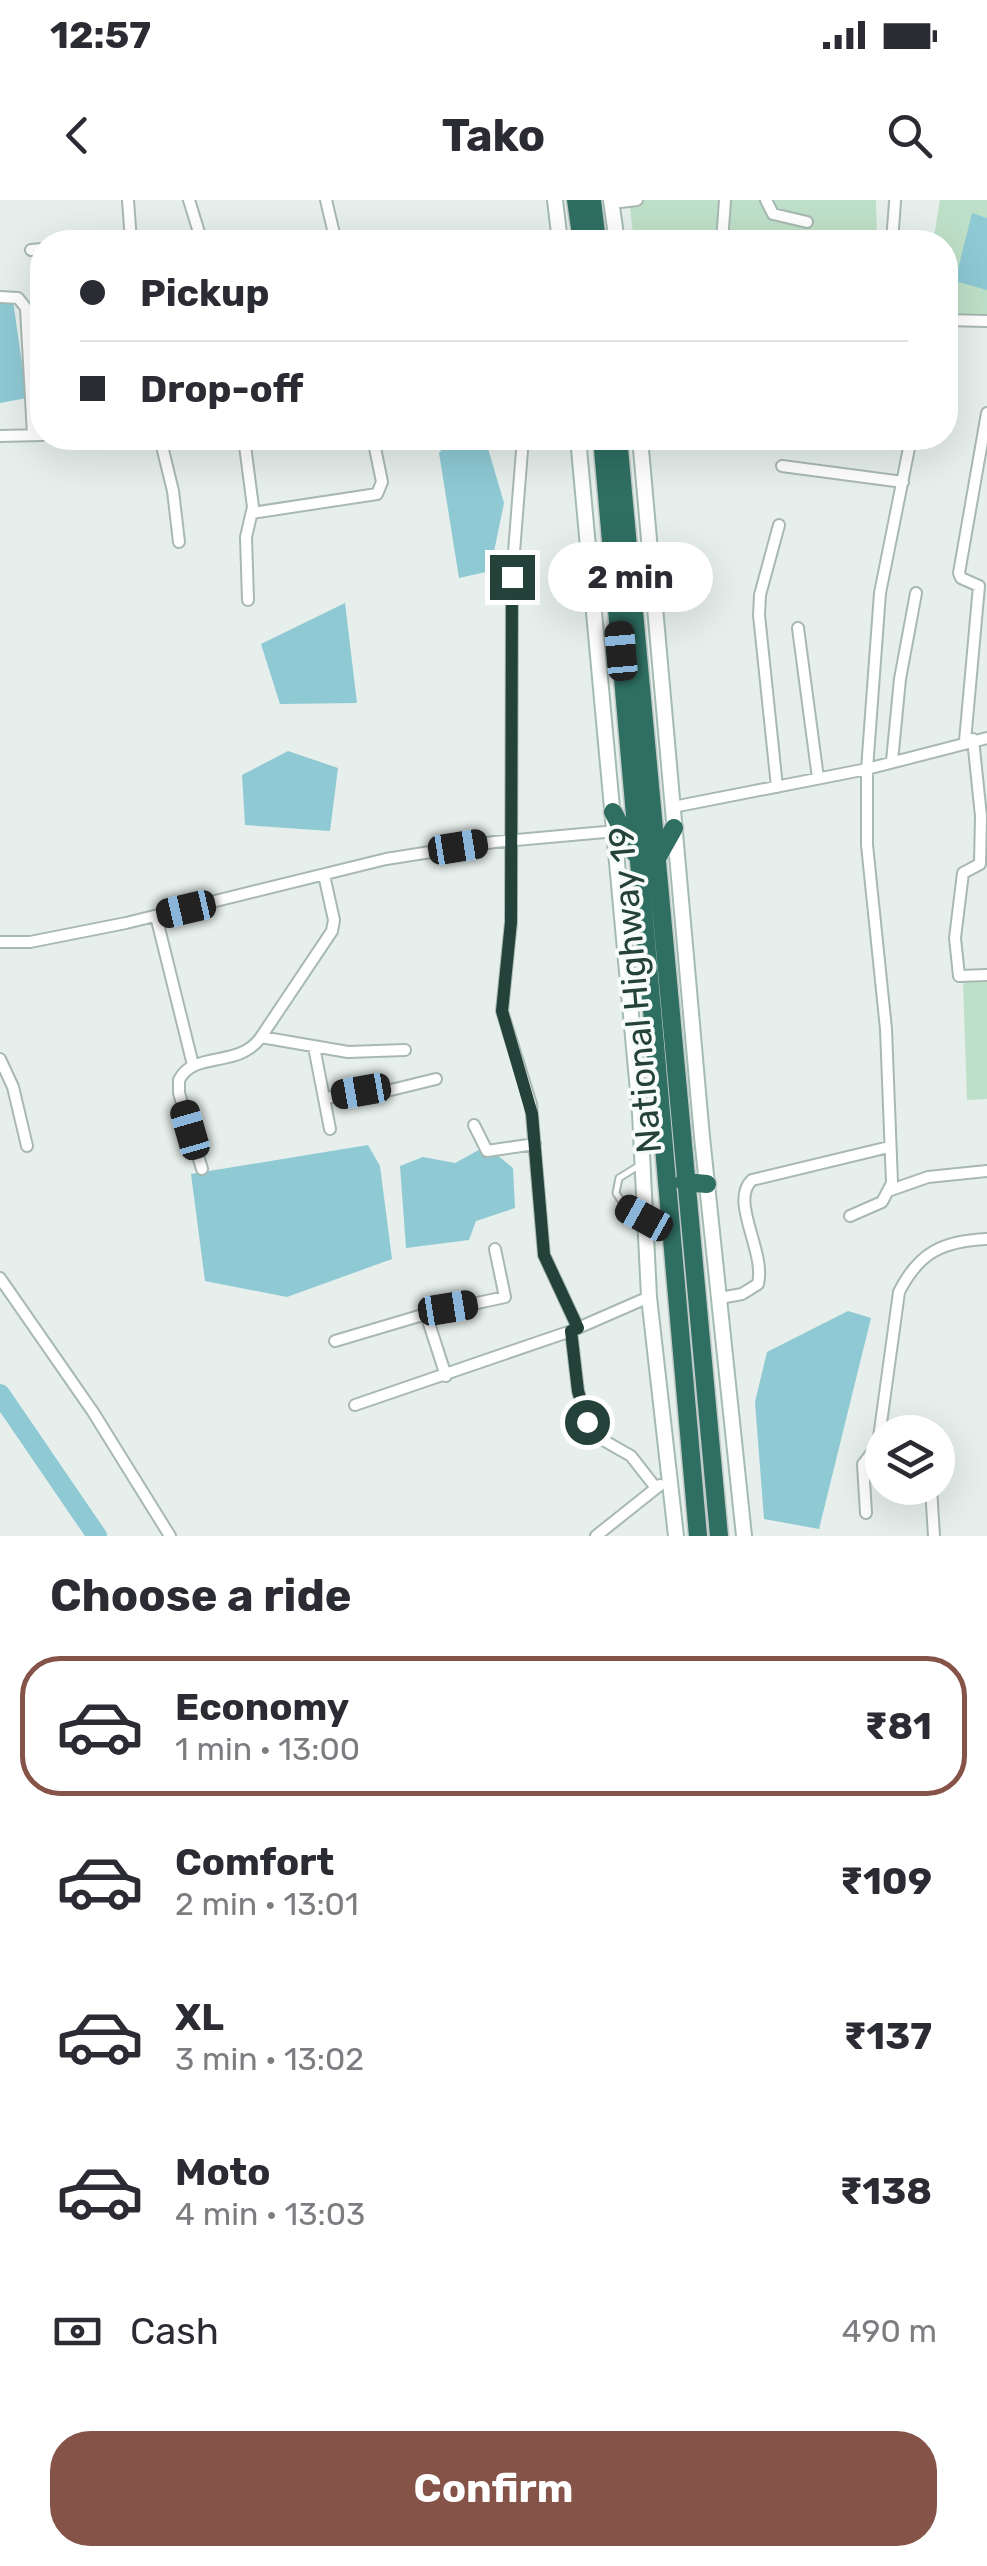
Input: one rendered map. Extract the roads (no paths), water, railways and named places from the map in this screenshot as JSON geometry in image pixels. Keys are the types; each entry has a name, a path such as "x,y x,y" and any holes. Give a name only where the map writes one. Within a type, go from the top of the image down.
{"highway":[{"path":"576,200 580,230"},
{"path":"592,200 596,230"},
{"path":"603,450 648,861 698,1536"},
{"name":"National Highway 19","path":"619,450 648,861 719,1536"},
{"path":"614,821 648,861"},
{"path":"648,861 674,828"},
{"path":"684,1182 707,1184"}],"main road":[{"path":"555,200 559,230"},
{"path":"611,202 615,230"},
{"path":"579,450 643,1164 649,1297 676,1536"},
{"path":"641,450 707,1184 744,1536"}],"street":[{"path":"128,200 131,230"},
{"path":"190,200 199,230"},
{"path":"326,200 333,230"},
{"path":"611,202 638,200"},
{"path":"723,230 725,200"},
{"path":"766,200 773,214 807,222"},
{"path":"893,230 895,202"},
{"path":"0,298 18,298 26,308 30,350"},
{"path":"958,320 987,321"},
{"path":"987,413 959,573 978,586 969,740 981,816 980,864 963,873 955,947 959,976 987,975"},
{"path":"0,436 30,435"},
{"path":"163,450 176,505 179,542"},
{"path":"245,450 252,512 246,538 248,600"},
{"path":"252,512 377,494 382,482 375,450"},
{"path":"522,450 512,577 511,922 502,1011 530,1104 544,1255 574,1329 578,1391 587,1422 603,1440 631,1456 656,1488"},
{"path":"891,1190 886,1029 867,845 868,768 880,593 909,450"},
{"path":"782,466 902,482"},
{"path":"778,787 759,614 760,595 779,525"},
{"path":"892,761 900,679 916,594"},
{"path":"798,628 818,778"},
{"path":"673,807 868,768 987,738"},
{"path":"0,942 30,942 156,916 386,859 614,821"},
{"path":"202,1169 179,1092 182,1073 193,1065 243,1055 262,1037 332,931 334,920 324,875"},
{"path":"156,916 193,1065"},
{"path":"262,1037 348,1052 405,1050"},
{"path":"314,1047 330,1128"},
{"path":"0,1059 12,1087 27,1146"},
{"path":"324,1098 390,1090 436,1079"},
{"path":"474,1124 486,1151 535,1144"},
{"path":"720,1298 742,1294 758,1284 758,1251 742,1199 744,1187 752,1180 889,1147"},
{"path":"850,1216 882,1202 891,1190 946,1174 987,1170"},
{"path":"866,1514 862,1464 878,1445 900,1292 909,1272 930,1251 955,1241 987,1239"},
{"path":"335,1341 426,1314 505,1297 495,1248"},
{"path":"0,1278 93,1412 170,1536"},
{"path":"355,1405 574,1329 649,1297"},
{"path":"426,1314 446,1376"},
{"path":"596,1536 669,1479"},
{"path":"932,1505 934,1536"}],"lane":[{"path":"643,1164 630,1168 620,1178 616,1193 626,1208 644,1218"}],"water":[{"path":"972,213 987,218 987,290 958,282"},
{"path":"0,301 13,301 27,398 0,403"},
{"path":"489,450 504,503 490,571 459,578 439,453"},
{"path":"345,603 357,703 280,704 261,644"},
{"path":"288,751 338,768 330,831 245,825 242,775"},
{"path":"368,1145 380,1166 392,1259 287,1297 205,1281 191,1174"},
{"path":"486,1146 513,1168 515,1208 476,1221 469,1240 406,1248 400,1166 423,1157 455,1163"},
{"path":"848,1311 871,1318 819,1529 764,1519 755,1402 767,1352"}],"waterway":[{"path":"0,1394 97,1536"}]}
